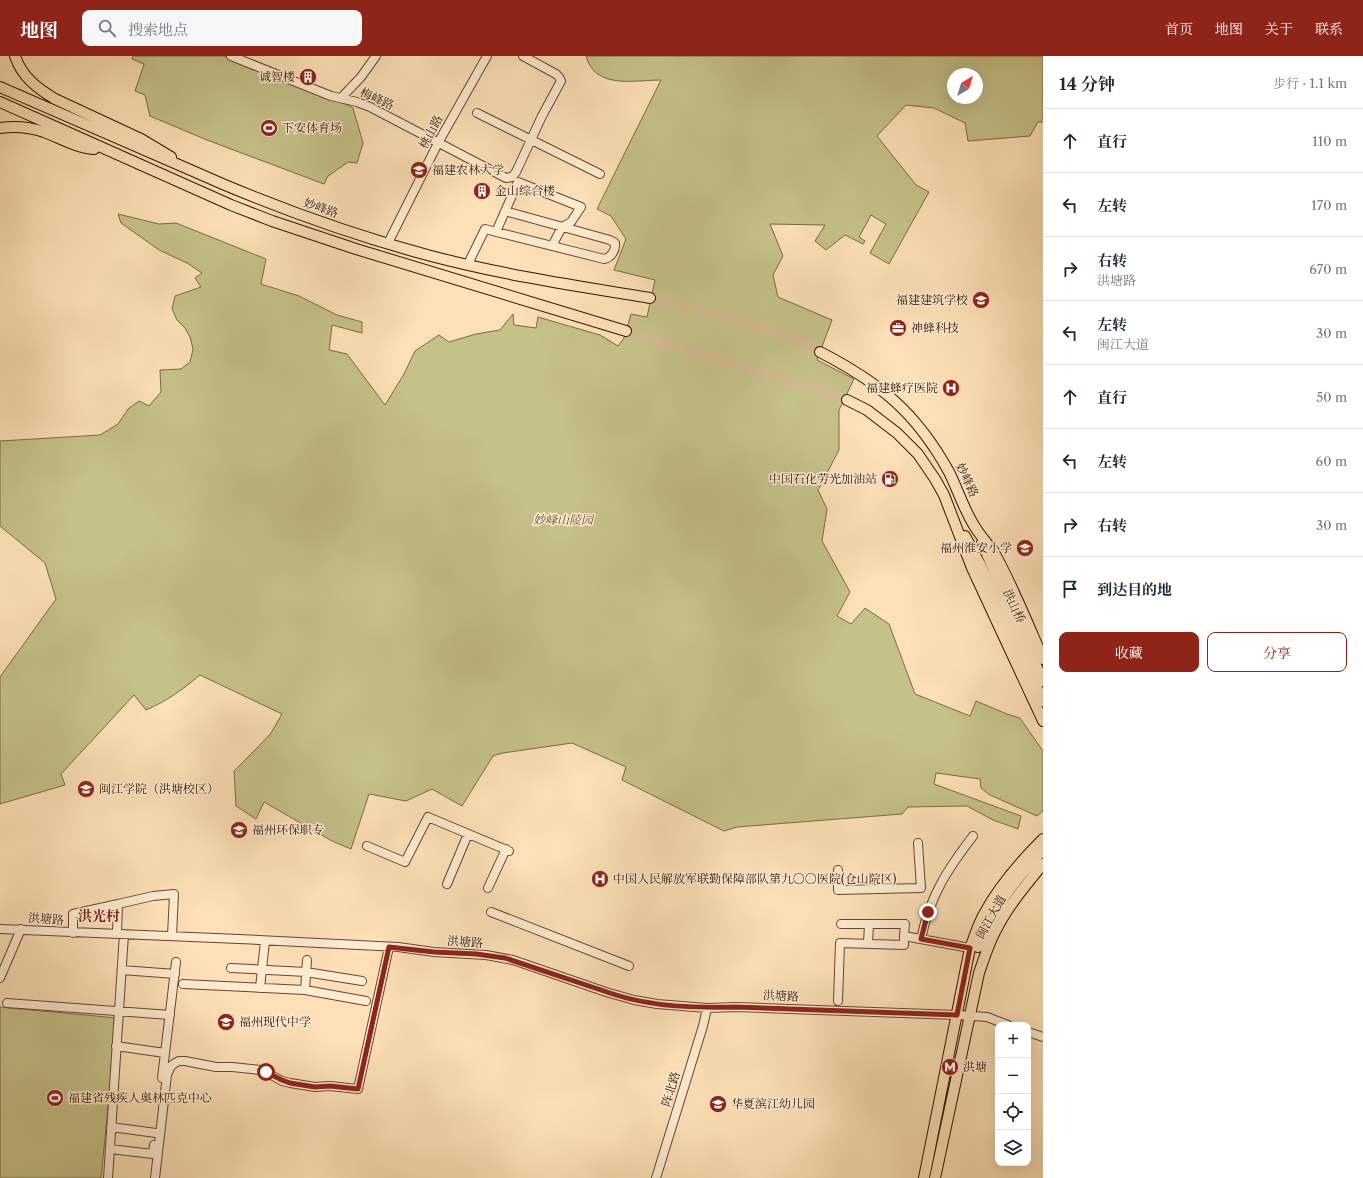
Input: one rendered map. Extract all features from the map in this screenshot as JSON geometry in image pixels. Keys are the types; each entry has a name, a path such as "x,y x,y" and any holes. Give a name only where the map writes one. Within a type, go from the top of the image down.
{"main road":[{"path":"15,56 25,76 37,88 55,99 141,139 190,171"},
{"name":"妙峰路","path":"0,87 190,171 290,211 342,229 429,255 468,264 555,283 650,298"},
{"path":"0,102 231,205 291,227 363,251 626,331"},
{"path":"0,128 17,127 30,129 44,132 78,146 89,149 105,150"},
{"name":"妙峰路","path":"820,352 858,372 875,384 910,416 927,437 943,462 974,527 999,562 1043,658"},
{"path":"847,400 875,416 892,428 923,460 985,564 1043,681"},
{"path":"944,495 972,568 1043,721"},
{"path":"974,527 985,564"},
{"name":"洪山桥","path":"985,564 1043,701"},
{"path":"924,1178 970,948 984,913 996,895 1018,865 1043,839"},
{"path":"962,986 981,938 995,911 1004,896 1043,850"},
{"path":"979,973 982,949 985,939 998,913 1007,898 1043,855"},
{"name":"闽江大道","path":"935,1178 979,973 999,924 1020,893 1043,864"}],"street":[{"name":"梅峰路","path":"231,56 323,92 370,107 506,178 512,177 516,172 531,140"},
{"path":"341,98 361,77 376,56"},
{"name":"桃山路","path":"388,243 438,143 487,56"},
{"path":"523,56 556,74 561,82 531,140"},
{"path":"477,113 600,174"},
{"path":"496,232 518,182 582,206 571,222 562,227 552,246"},
{"path":"468,264 485,229 604,259 607,259 613,253 616,246 613,242 505,211"},
{"path":"368,846 405,862 428,817 508,850 488,888"},
{"path":"447,884 468,834"},
{"path":"921,939 928,912 937,891 955,860 973,836"},
{"path":"838,870 838,890 921,888 918,843"},
{"path":"73,933 73,914 153,896 174,894 172,936"},
{"path":"108,1178 122,970 118,904"},
{"path":"491,912 629,966"},
{"path":"838,1001 840,943 904,944 905,924 841,924"},
{"path":"868,944 869,924"},
{"name":"洪塘路","path":"0,929 389,947 434,952 476,954 505,958 625,998 657,1004 707,1008 743,1007 957,1015 987,1017 1000,1022"},
{"path":"0,978 21,929"},
{"path":"904,936 970,948"},
{"path":"260,988 265,941"},
{"path":"155,1178 167,1075 171,1066 179,1061 216,1067 260,1070 290,1083 315,1087 330,1086 358,1089 389,947"},
{"path":"305,990 307,960"},
{"path":"110,1149 153,1154 176,962"},
{"path":"231,968 306,972 362,981"},
{"path":"122,970 175,974"},
{"path":"183,984 305,990 366,1001"},
{"path":"7,1003 170,1015"},
{"name":"阵北路","path":"656,1178 703,1026 707,1008"},
{"path":"1031,1033 1043,1037"},
{"path":"116,1046 165,1053"},
{"path":"111,1127 156,1133"}],"green space":[{"name":"下安体育场","path":"133,56 223,56 348,105 353,108 363,143 357,163 348,162 328,176 324,184 207,140 150,116 145,95 135,91 144,64 132,59"},
{"name":"妙峰山陵园","path":"586,56 1043,56 1043,122 1038,122 1030,136 968,141 965,123 934,108 906,105 877,136 916,185 929,192 889,264 870,253 886,224 871,215 859,237 865,241 863,244 845,235 826,250 815,241 825,225 770,224 783,256 773,275 778,297 832,320 817,360 854,379 839,410 839,450 818,490 827,509 822,541 850,592 837,616 851,624 865,608 889,624 915,694 970,716 976,701 1020,718 1043,751 1043,811 1037,816 990,795 981,788 980,779 936,773 934,784 1021,816 1018,829 993,820 967,806 908,807 902,814 737,827 724,831 622,780 626,767 572,743 503,753 493,756 462,806 432,789 406,801 369,794 351,849 332,841 264,802 256,819 236,806 234,771 271,733 282,714 200,675 174,695 146,710 134,695 61,774 65,785 0,804 0,677 56,599 45,563 0,526 0,441 100,435 118,424 128,409 139,401 149,406 161,392 160,370 181,369 190,362 193,349 190,337 185,328 177,320 172,309 175,296 201,287 195,278 202,273 187,263 159,250 121,223 118,214 159,224 176,223 266,259 261,284 299,296 337,315 362,322 362,333 332,325 329,350 347,354 385,405 404,374 415,351 439,335 449,342 476,334 500,330 513,314 514,325 536,328 538,317 600,335 618,346 624,338 631,314 647,317 655,280 614,270 626,239 611,216 597,209 661,80 617,81 607,79 598,74 591,67"},
{"name":"福建省残疾人奥林匹克中心","path":"0,1007 117,1018 101,1178 0,1178"}],"tunnel":[{"path":"650,298 765,328 790,337 820,352"},
{"path":"626,331 847,400"}],"place":[{"name":"诚智楼","path":"308,77"},
{"name":"下安体育场","path":"269,128"},
{"name":"福建农林大学","path":"419,170"},
{"name":"金山综合楼","path":"482,191"},
{"name":"福建建筑学校","path":"981,300"},
{"name":"神蜂科技","path":"898,328"},
{"name":"福建蜂疗医院","path":"951,388"},
{"name":"中国石化劳光加油站","path":"890,479"},
{"name":"福州淮安小学","path":"1025,548"},
{"name":"闽江学院（洪塘校区）","path":"86,789"},
{"name":"福州环保职专","path":"239,830"},
{"name":"中国人民解放军联勤保障部队第九〇〇医院(仓山院区)","path":"600,879"},
{"name":"福州现代中学","path":"226,1022"},
{"name":"洪塘","path":"950,1067"},
{"name":"福建省残疾人奥林匹克中心","path":"55,1098"},
{"name":"华夏滨江幼儿园","path":"718,1104"}],"district":[{"name":"洪光村","path":"99,916"}],"route":[{"path":"266,1072 290,1083 315,1087 330,1086 358,1089 389,947 434,952 476,954 505,958 616,995 657,1004 707,1008 736,1007 957,1015 970,948 921,939 928,912"}]}
